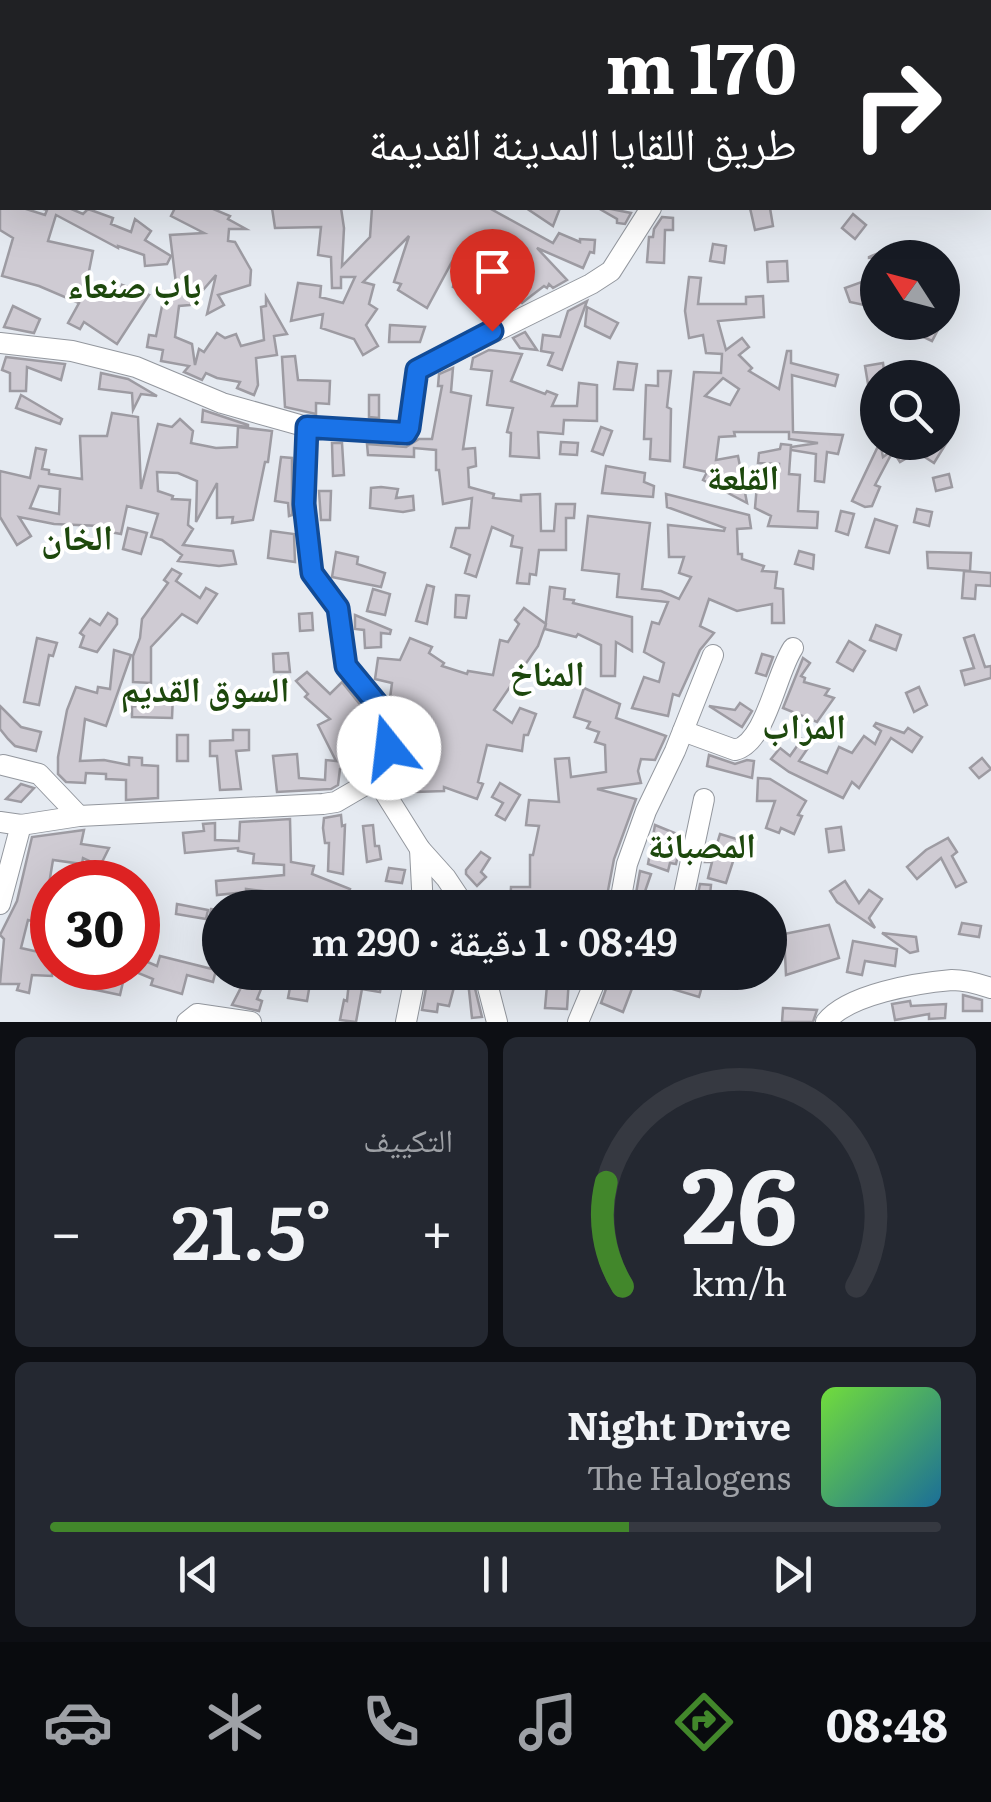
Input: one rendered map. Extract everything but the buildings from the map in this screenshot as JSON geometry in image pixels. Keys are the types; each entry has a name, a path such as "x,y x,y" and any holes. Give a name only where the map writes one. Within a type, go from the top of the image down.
{"street":[{"path":"0,343 72,351 136,367 222,403 307,427 406,433 417,370 591,284 611,270 650,210"},
{"path":"307,427 304,504 312,573 338,608 346,666 388,717 389,748 378,782"},
{"path":"683,731 735,750 744,748 758,728 783,662 793,648"},
{"path":"622,890 646,811 713,654"},
{"path":"1,769 38,774 79,816"},
{"path":"0,904 10,824 79,816 323,804 336,802 372,781 378,782 420,849 454,890"},
{"path":"685,890 704,799"},
{"path":"420,849 422,890"},
{"path":"826,1022 845,1004 916,987 956,980 991,988"},
{"path":"406,1022 412,990"},
{"path":"489,990 497,1022"},
{"path":"578,1022 591,990"},
{"path":"187,1022 197,1014 208,1014 250,1022"}],"district":[{"name":"باب صنعاء","path":"134,286"},
{"name":"القلعة","path":"743,478"},
{"name":"الخان","path":"77,538"},
{"name":"المناخ","path":"547,674"},
{"name":"السوق القديم","path":"205,690"},
{"name":"المزاب","path":"804,727"},
{"name":"المصبانة","path":"702,846"}],"route":[{"path":"389,748 388,717 346,666 338,608 312,573 304,504 307,427 406,433 417,370 492,331"}]}
